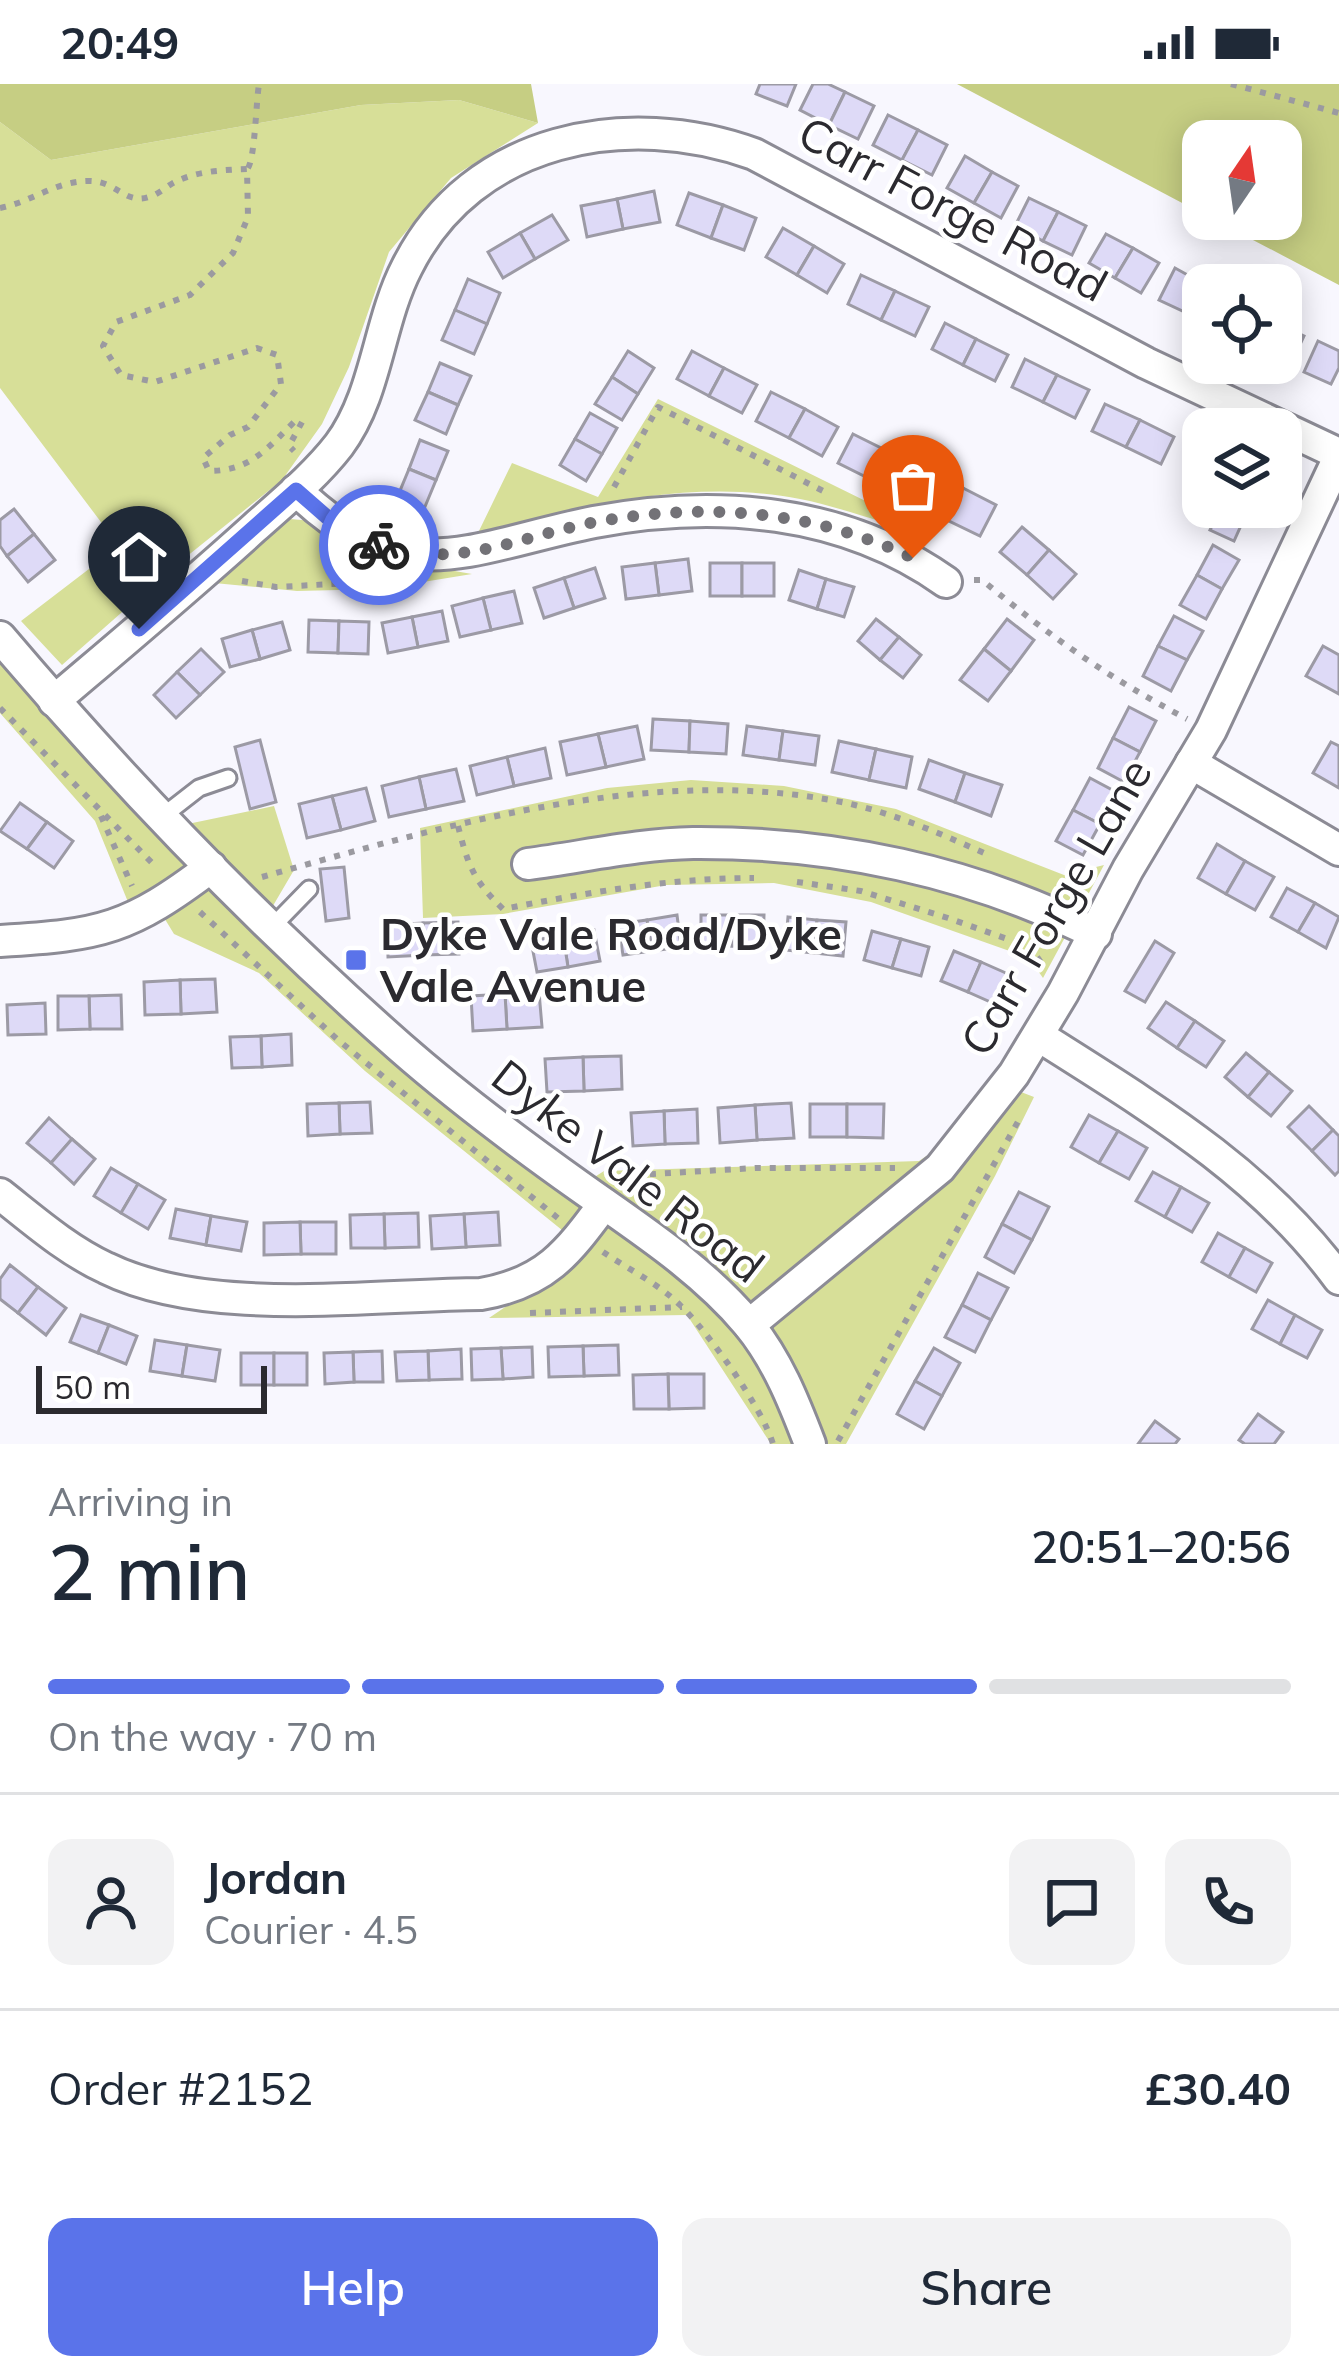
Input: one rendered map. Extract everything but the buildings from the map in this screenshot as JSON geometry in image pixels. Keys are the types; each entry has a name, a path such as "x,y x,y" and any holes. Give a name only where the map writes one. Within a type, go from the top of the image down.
{"street":[{"name":"Carr Forge Road","path":"54,701 203,575 339,445 352,422 407,266 426,234 451,206 485,177 525,156 578,140 662,131 708,137 754,154 1146,363 1339,456"},
{"name":"Carr Forge Lane","path":"749,1325 940,1168 988,1110 1039,1036 1128,869 1211,730 1339,456"},
{"path":"306,479 320,513 357,537 426,556 464,554 595,522 661,513 777,514 872,538 946,581"},
{"name":"Dyke Vale Road","path":"0,637 54,701 271,928 406,1052 711,1286 749,1325 773,1361 811,1444"},
{"path":"1191,764 1339,850"},
{"path":"528,864 689,843 854,854 939,872 1096,934"},
{"path":"0,941 73,937 119,926 212,867"},
{"path":"1039,1036 1203,1143 1264,1194 1315,1246 1339,1280"},
{"path":"0,1194 104,1268 180,1293 230,1299 481,1294 513,1288 544,1274 569,1251 604,1204"}],"lane":[{"path":"163,816 200,788 228,778"},
{"path":"271,928 309,889"}],"path":[{"path":"259,84 251,136 254,158 247,170 248,217 233,254 190,295 116,322 103,346 121,375 155,382 257,348 277,355 281,384 248,427 230,435 203,458 209,471 234,471 266,453 295,421 302,422 289,446 306,479"},
{"path":"1232,84 1339,113"},
{"path":"0,208 52,186 84,180 109,182 125,197 147,199 178,180 214,170 247,170"},
{"path":"595,522 658,407 843,501"},
{"path":"203,575 275,587 393,580"},
{"path":"946,581 982,580 1090,665 1211,730"},
{"path":"99,812 144,914"},
{"path":"458,826 479,886 503,909 680,881 773,878"},
{"path":"795,881 861,891 1030,947 1064,993"},
{"path":"836,1444 1026,1108"},
{"path":"569,1179 755,1168 940,1168"},
{"path":"527,1313 682,1307"}],"green space":[{"path":"0,84 531,84 538,123 459,100 361,105 51,160 0,122"},
{"path":"957,84 1339,84 1339,285 1253,240 1302,240 1302,120 1182,120 1182,203"},
{"path":"459,100 538,123 451,178 389,252 349,367 322,424 282,480 62,665 21,621 119,546 0,388 0,122 51,160 361,105"},
{"path":"658,399 894,515 891,524 835,507 760,493 678,493 596,505 477,535 512,463 598,497"},
{"path":"290,519 325,522 357,554 472,574 380,589 297,591 214,583"},
{"path":"0,663 154,831 274,806 294,870 257,933 447,1106 565,1196 604,1171 919,1161 1021,1092 1034,1097 846,1444 771,1444 687,1315 489,1318 588,1251 365,1071 259,973 174,934 149,893 128,902 95,821 0,713"},
{"path":"691,780 784,786 896,809 1064,875 1104,865 1043,978 1029,958 871,902 774,883 666,885 503,914 423,918 420,828 607,788"}],"way so far":[{"path":"379,545 440,557 595,522 720,511 820,522 872,538 913,558"}],"place":[{"name":"Dyke Vale Road/Dyke Vale Avenue","path":"356,960"}],"route":[{"path":"139,629 296,490 335,524 379,545"}]}
